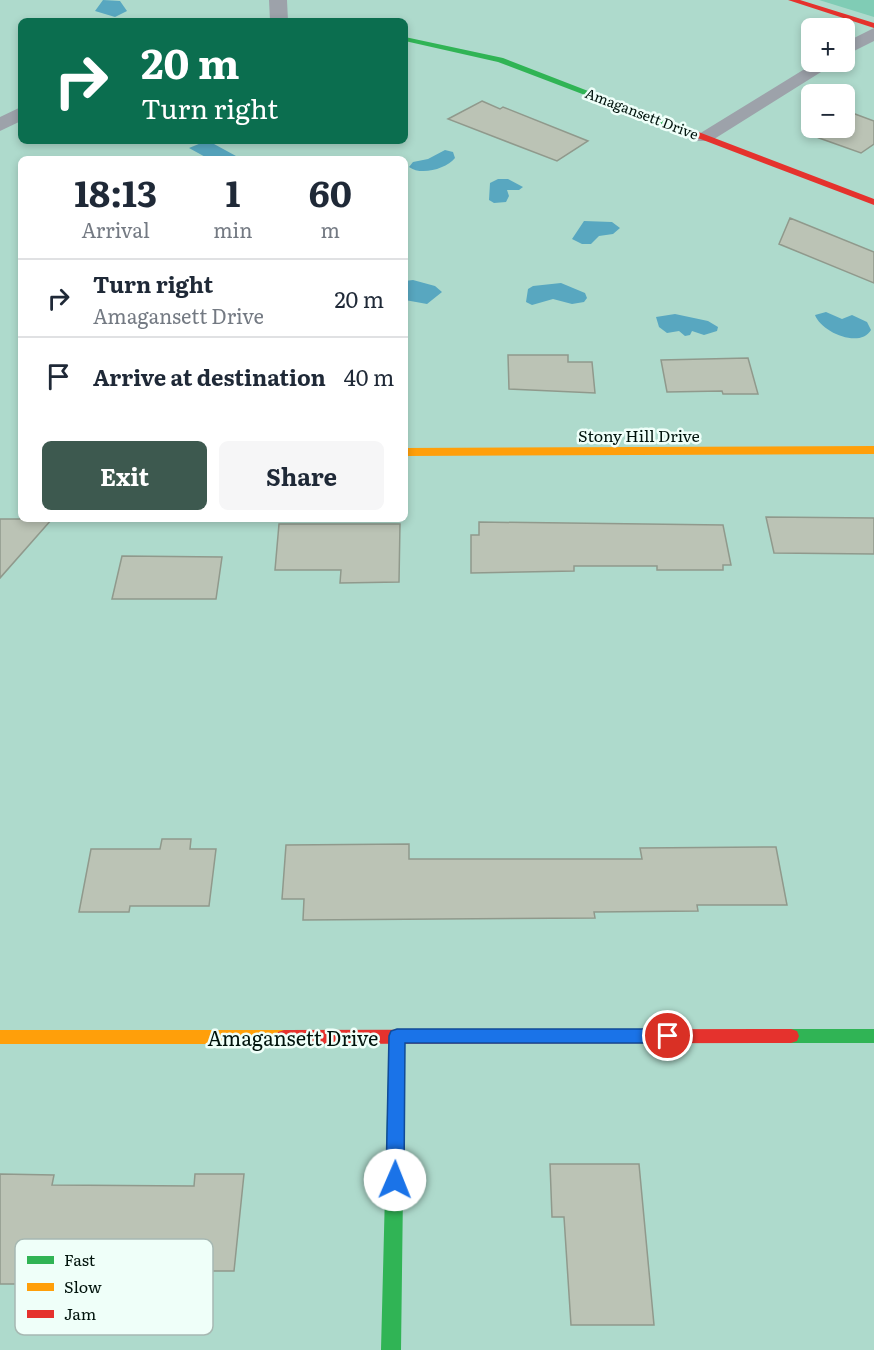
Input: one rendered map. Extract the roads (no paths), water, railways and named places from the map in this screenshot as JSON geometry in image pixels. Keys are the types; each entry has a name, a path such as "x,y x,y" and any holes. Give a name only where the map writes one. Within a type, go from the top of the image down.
{"street":[{"path":"278,0 279,18"},
{"path":"792,0 874,26"},
{"path":"855,44 874,33"},
{"name":"Amagansett Drive","path":"408,40 500,60 874,202"},
{"path":"704,137 811,72"},
{"path":"0,124 18,115"},
{"name":"Stony Hill Drive","path":"408,452 874,450"},
{"path":"391,1350 397,1036"},
{"name":"Amagansett Drive","path":"0,1038 874,1036"}],"water":[{"path":"103,0 120,1 127,11 115,17 95,11"},
{"path":"199,144 214,144 236,156 204,156 189,148"},
{"path":"445,150 453,152 455,158 440,168 420,171 409,167 413,162 428,159"},
{"path":"498,179 508,179 523,187 519,190 507,190 509,196 506,202 494,203 489,200 490,183"},
{"path":"584,221 612,222 620,228 613,234 599,236 591,244 582,244 572,239"},
{"path":"408,281 435,286 442,292 427,304 408,301"},
{"path":"561,283 585,293 587,298 584,302 572,304 553,299 532,305 526,302 528,289 533,286"},
{"path":"826,312 842,319 852,315 867,322 871,330 866,336 858,338 841,336 825,327 815,315"},
{"path":"675,314 708,321 718,327 717,331 704,335 692,331 690,335 685,336 679,331 667,333 659,327 656,317"}]}
